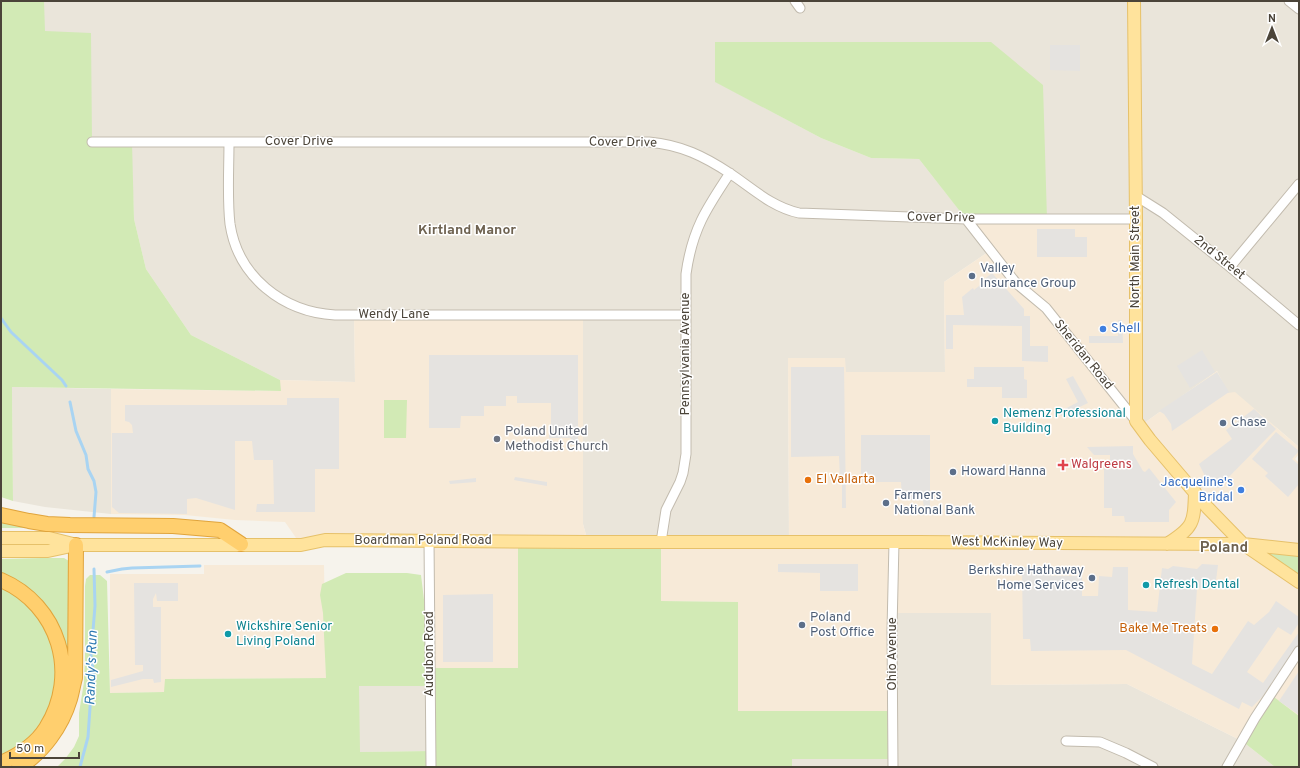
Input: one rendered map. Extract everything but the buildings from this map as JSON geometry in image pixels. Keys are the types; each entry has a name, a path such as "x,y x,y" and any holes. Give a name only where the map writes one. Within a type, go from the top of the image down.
{"highway":[{"path":"1,515 47,524 173,526 220,530 241,544"},
{"path":"19,767 44,746 58,726 70,699 75,678 76,545"},
{"path":"1,580 18,589 43,611 57,639 63,670 61,690 55,711 46,729 31,745 16,756 1,763"}],"main road":[{"name":"North Main Street","path":"1134,1 1136,420"},
{"path":"1136,420 1150,440 1215,516 1243,544 1299,582"},
{"path":"1166,544 1182,534 1192,522 1194,515 1195,492"},
{"name":"Boardman Poland Road","path":"1,538 49,538 76,545"},
{"name":"Boardman Poland Road","path":"1,551 48,551 76,545 301,544 325,540 771,542"},
{"name":"West McKinley Way","path":"771,542 1243,544 1299,550"}],"street":[{"path":"1289,1 1299,9"},
{"name":"Cover Drive","path":"92,142 649,142 660,143 694,152 730,173 772,203 782,208 799,213 966,219 1136,219"},
{"name":"Wendy Lane","path":"229,142 230,225 239,253 245,264 262,285 275,296 295,307 316,313 335,315 685,315"},
{"name":"Pennsylvania Avenue","path":"661,542 666,510 680,482 685,467 685,315 688,256 692,241 708,206 730,173"},
{"path":"1230,267 1299,184"},
{"name":"2nd Street","path":"1136,196 1162,213 1230,267 1299,325"},
{"name":"Sheridan Road","path":"966,219 1016,283 1046,308 1136,420"},
{"name":"Audubon Road","path":"429,540 431,767"},
{"name":"Ohio Avenue","path":"893,767 892,624 894,542"},
{"path":"1227,767 1255,718 1299,651"},
{"path":"1066,741 1100,742 1153,767"}],"shaded area":[{"path":"44,1 1299,1 1299,447 1277,428 1228,394 1217,371 1140,426 1047,219 991,43 715,43 716,82 821,138 871,158 919,159 991,250 944,282 945,372 845,372 845,358 788,358 789,542 588,542 583,524 354,315 355,382 280,380 191,335 146,269 134,219 131,142 92,142 44,31"},
{"path":"1050,45 1080,45 1080,71 1050,70"},
{"path":"966,219 1136,219 1140,426 1217,371 1228,393 1235,392 1299,447 1299,454 1295,459 1299,463 1299,716 1270,695 1242,741 1127,684 991,685 991,613 893,613 893,711 738,711 738,602 661,601 661,542 789,542 788,358 845,358 846,372 945,372 944,282 991,250"},
{"path":"1037,229 1075,229 1075,237 1087,237 1087,257 1037,257"},
{"path":"992,273 1024,309 1024,316 1030,316 1030,346 1048,346 1048,362 1022,361 1022,326 953,325 953,349 946,349 946,315 964,315 962,297 973,288 974,290 984,282 982,281"},
{"path":"354,315 583,315 583,524 588,542 518,541 518,668 430,668 429,540 301,545 285,522 235,520 185,515 111,514 111,389 280,391 280,380 355,382"},
{"path":"1118,320 1122,320 1123,343 1089,343 1089,336 1118,336"},
{"path":"1202,350 1215,372 1190,388 1177,366"},
{"path":"429,355 578,355 578,445 571,445 571,438 549,438 549,431 551,430 551,403 517,403 517,396 506,396 506,406 484,406 484,416 461,416 460,428 429,428"},
{"path":"791,367 844,367 846,508 842,508 842,480 840,480 839,456 791,457"},
{"path":"974,367 1024,367 1024,379 1027,380 1027,398 1002,398 1002,387 967,387 967,379 974,379"},
{"path":"1217,372 1229,392 1172,431 1171,424 1164,414 1159,411"},
{"path":"1073,376 1088,403 1061,416 1059,412 1078,402 1066,379"},
{"path":"12,387 111,389 111,514 45,507 13,501"},
{"path":"287,398 339,398 339,469 315,469 315,512 256,512 257,504 274,504 273,460 254,460 252,441 235,441 235,510 196,498 187,499 187,514 119,513 112,507 112,433 133,433 132,425 125,421 125,405 287,405"},
{"path":"1254,409 1276,429 1218,488 1210,486 1199,464 1232,439 1226,430"},
{"path":"1276,432 1299,451 1292,459 1299,465 1299,484 1288,497 1265,476 1268,473 1252,459"},
{"path":"861,435 930,435 930,509 924,509 923,500 902,500 901,482 871,482 871,474 861,474"},
{"path":"1133,446 1133,454 1143,471 1145,472 1149,468 1176,502 1169,510 1169,522 1125,522 1124,516 1112,516 1112,508 1104,508 1104,466 1110,465 1110,455 1094,455 1087,447"},
{"path":"515,477 547,482 547,486 514,480"},
{"path":"476,478 476,482 450,484 449,481"},
{"path":"778,564 858,564 858,591 820,591 820,573 778,572"},
{"path":"1202,564 1218,565 1215,588 1197,588 1192,664 1212,674 1248,621 1254,625 1269,612 1276,601 1299,617 1299,623 1291,635 1278,627 1247,672 1263,683 1299,632 1299,644 1262,697 1252,707 1242,702 1239,709 1126,650 1031,651 1030,639 1023,639 1022,567 1051,567 1051,576 1082,576 1082,596 1098,596 1099,576 1112,577 1113,567 1128,567 1128,610 1157,612 1162,568 1168,569 1173,566 1197,569"},
{"path":"204,565 324,565 326,678 165,679 165,692 110,693 110,574 204,574"},
{"path":"134,583 178,583 178,601 157,601 156,593 153,599 153,607 161,607 161,682 154,683 153,679 143,679 111,687 111,680 143,671 143,665 135,665"},
{"path":"493,594 493,662 443,662 443,595"},
{"path":"893,613 991,613 991,685 1127,684 1242,741 1275,767 792,767 792,759"},
{"path":"1299,671 1299,715 1279,701"},
{"path":"359,686 430,686 431,751 359,752"}],"green space":[{"path":"1,1 44,1 45,31 91,33 92,142 132,142 134,219 146,269 191,335 280,380 281,391 12,387 13,501 1,497"},
{"path":"715,42 991,42 1043,85 1047,219 966,219 919,159 871,158 821,138 715,82"},
{"path":"384,400 407,400 406,438 384,438"},
{"path":"1,521 25,526 25,528 1,528"},
{"path":"518,541 661,542 661,601 738,602 738,711 893,711 893,759 792,759 792,767 57,767 74,747 79,736 79,713 84,682 85,659 85,586 86,579 90,575 100,575 107,581 110,693 164,692 165,679 326,678 323,613 320,595 322,584 346,573 407,573 421,575 430,649 430,668 518,668","holes":["359,686 430,686 431,751 360,752"]},
{"path":"1243,544 1299,550 1299,582"},
{"path":"64,558 69,561 71,566 71,658 66,657 56,623 50,610 31,591 1,573 1,559"},
{"path":"1,584 30,606 51,636 56,673 53,694 48,710 39,725 29,737 15,749 1,756"},
{"path":"1270,694 1299,716 1299,767 1275,767 1242,741"}],"waterway":[{"name":"Randy's Run","path":"1,318 11,332 62,380 66,386"},
{"name":"Randy's Run","path":"70,402 76,431 86,455 88,469 94,481 96,492 94,517"},
{"path":"107,572 132,568 200,566"},
{"name":"Randy's Run","path":"80,767 88,737 91,693 94,687 91,655 95,606 94,569"}],"place":[{"name":"Valley Insurance Group","path":"972,276"},
{"name":"Shell","path":"1103,329"},
{"name":"Nemenz Professional Building","path":"995,421"},
{"name":"Chase","path":"1223,423"},
{"name":"Poland United Methodist Church","path":"497,439"},
{"name":"Walgreens","path":"1063,465"},
{"name":"Howard Hanna","path":"953,472"},
{"name":"El Vallarta","path":"808,480"},
{"name":"Jacqueline's Bridal","path":"1241,490"},
{"name":"Farmers National Bank","path":"886,503"},
{"name":"Berkshire Hathaway Home Services","path":"1092,578"},
{"name":"Refresh Dental","path":"1146,585"},
{"name":"Poland Post Office","path":"802,625"},
{"name":"Bake Me Treats","path":"1215,629"},
{"name":"Wickshire Senior Living Poland","path":"228,634"}],"district":[{"name":"Kirtland Manor","path":"467,230"},
{"name":"Poland","path":"1224,548"}]}
